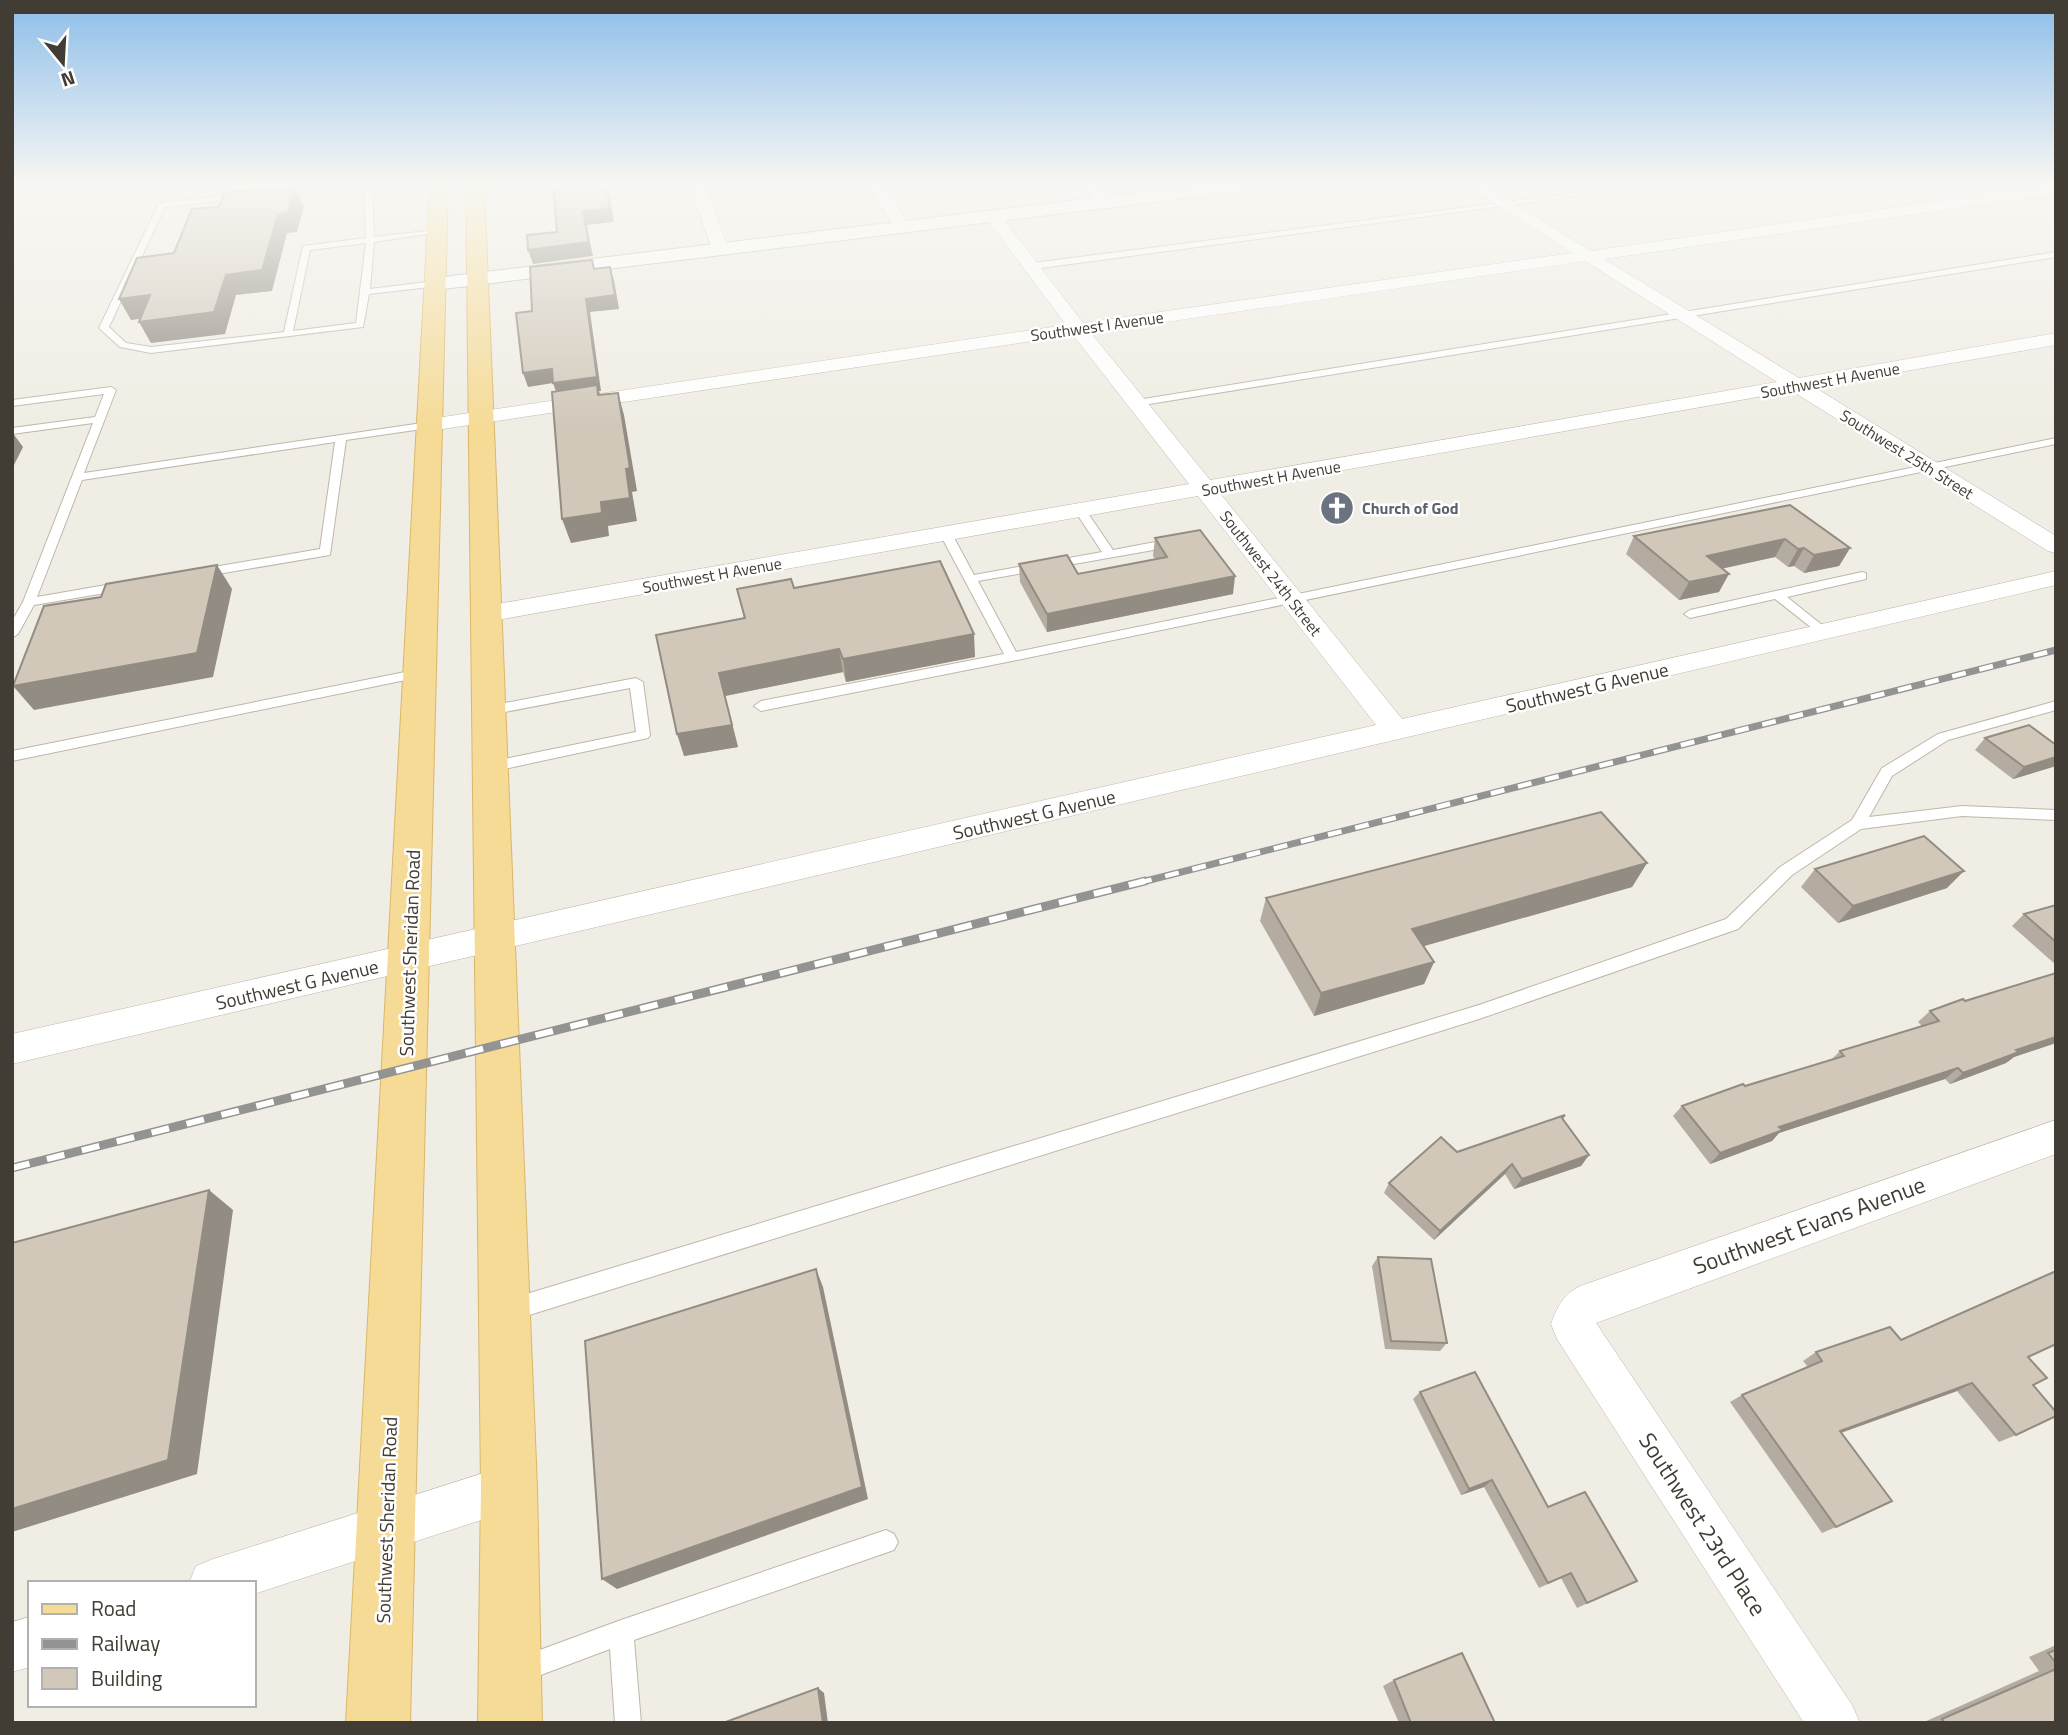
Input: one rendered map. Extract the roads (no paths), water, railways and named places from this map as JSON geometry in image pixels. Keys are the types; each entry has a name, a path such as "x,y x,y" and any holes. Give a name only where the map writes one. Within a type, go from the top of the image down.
{"main road":[{"name":"Southwest Sheridan Road","path":"379,1723 435,265"},
{"path":"477,265 509,1488 510,1723"}],"street":[{"path":"435,284 591,265"},
{"name":"Southwest I Avenue","path":"429,425 1525,265"},
{"name":"Southwest 25th Street","path":"1602,265 2056,546"},
{"name":"Southwest 24th Street","path":"1033,266 1078,329 1396,731"},
{"name":"Southwest H Avenue","path":"486,614 2056,339"},
{"name":"Southwest G Avenue","path":"12,1049 2056,578"},
{"name":"Southwest Evans Avenue","path":"1572,1324 1583,1306 2056,1137"},
{"name":"Southwest 23rd Place","path":"1572,1324 1834,1723"},
{"path":"219,1581 509,1488"}],"lane":[{"path":"134,265 104,328 124,345 151,350 360,325 368,265"},
{"path":"288,334 302,265"},
{"path":"1033,266 1041,265"},
{"path":"1137,403 1989,265"},
{"path":"365,292 435,284"},
{"path":"12,403 111,390 29,601 12,634"},
{"path":"12,431 100,419"},
{"path":"77,477 429,425"},
{"path":"191,575 326,552 341,438"},
{"path":"761,706 1293,601 1688,515 2056,442"},
{"path":"1081,511 1110,555"},
{"path":"946,534 1012,657"},
{"path":"971,579 1195,539"},
{"path":"1690,614 1862,576"},
{"path":"29,601 137,583"},
{"path":"1777,595 1822,632"},
{"path":"12,756 420,673"},
{"path":"489,710 636,682 643,735 490,766"},
{"path":"1857,824 1887,772 1943,737 2056,705"},
{"path":"504,1311 1479,1012 1732,924 1786,870 1857,824 1962,811 2056,815"},
{"path":"509,1674 621,1632 886,1542"},
{"path":"621,1632 628,1723"}],"railway":[{"path":"1138,883 2056,650"},
{"path":"12,1168 1145,881"}],"place":[{"name":"Church of God","path":"1337,508"}]}
